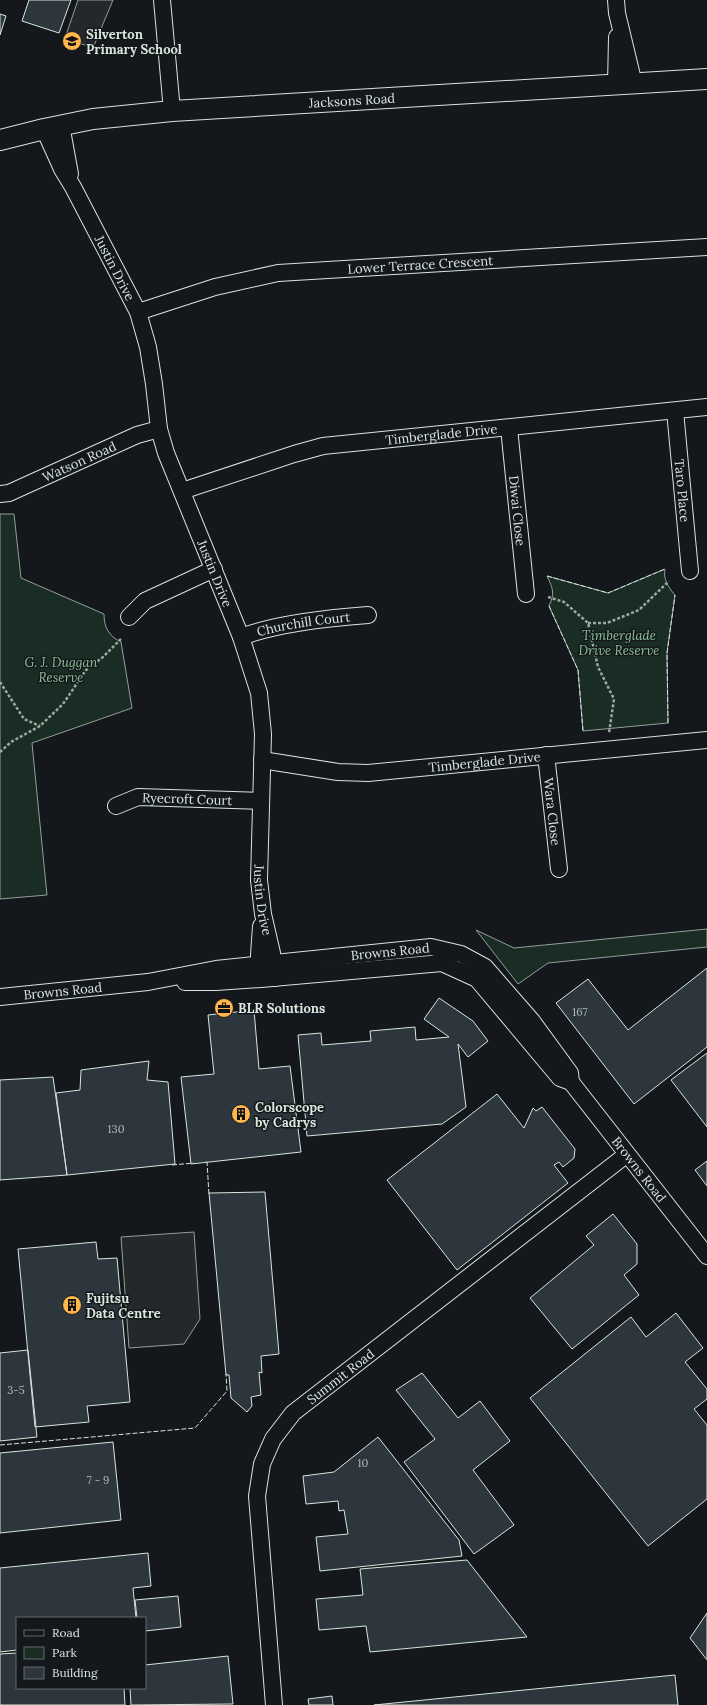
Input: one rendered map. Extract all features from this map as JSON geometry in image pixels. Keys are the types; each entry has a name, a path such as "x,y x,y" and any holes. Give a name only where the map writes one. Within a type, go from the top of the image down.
{"main road":[{"name":"Jacksons Road","path":"0,140 52,127 119,116 172,111 707,79"}],"street":[{"path":"162,0 172,111"},
{"path":"616,7 625,84"},
{"name":"Justin Drive","path":"52,127 62,169 138,312 148,347 154,384 158,429 241,637 259,693 263,734 259,880 262,914 259,955 267,971"},
{"name":"Lower Terrace Crescent","path":"138,312 215,287 278,273 707,247"},
{"name":"Timberglade Drive","path":"182,491 323,446 707,407"},
{"name":"Taro Place","path":"675,411 690,571"},
{"name":"Diwai Close","path":"509,428 526,594"},
{"name":"Watson Road","path":"0,494 9,493 137,435 158,429"},
{"path":"129,617 145,601 214,569"},
{"name":"Churchill Court","path":"241,637 266,629 344,616 368,615"},
{"name":"Timberglade Drive","path":"262,760 355,774 707,740"},
{"name":"Wara Close","path":"546,755 559,869"},
{"name":"Ryecroft Court","path":"116,806 138,797 261,800"},
{"name":"Browns Road","path":"0,997 148,982 216,969 267,971 431,947 461,954 485,967 532,1021 570,1073 571,1082 707,1256"},
{"name":"Summit Road","path":"274,1705 257,1496 262,1464 273,1440 293,1413 626,1154"}],"path":[{"path":"588,623 607,623 639,610 669,580"},
{"path":"548,597 564,602 588,623 598,667 614,699 610,733"},
{"path":"0,752 11,742 40,726 63,704 86,670 103,657 121,639"},
{"path":"0,682 24,719 40,726"}],"green space":[{"name":"G. J. Duggan Reserve","path":"0,514 14,514 21,578 104,614 108,631 113,637 121,642 132,708 32,743 47,895 0,899"},
{"name":"Timberglade Drive Reserve","path":"665,569 667,583 675,595 667,653 668,723 583,731 578,670 549,606 552,598 552,591 551,584 547,576 608,593"},
{"path":"707,929 707,947 548,963 518,984 476,930 514,948"}],"shaded area":[{"path":"78,0 113,0 93,48 65,38"},
{"path":"194,1232 200,1319 184,1344 129,1348 121,1237"}],"building":[{"path":"29,0 71,0 59,33 22,21"},
{"path":"0,14 6,16 0,35"},
{"path":"707,968 707,1047 634,1104 556,1003 588,979 628,1030"},
{"path":"439,998 473,1021 488,1041 468,1057 458,1044 466,1107 442,1124 307,1136 298,1035 321,1033 322,1045 371,1041 370,1031 415,1027 416,1040 449,1037 424,1019"},
{"name":"Colorscope by Cadrys","path":"254,1010 259,1069 290,1066 301,1152 191,1164 181,1077 214,1074 208,1015"},
{"path":"707,1053 707,1127 671,1080"},
{"path":"149,1061 147,1080 168,1082 175,1164 67,1175 56,1093 80,1090 81,1070"},
{"path":"53,1077 67,1175 0,1180 0,1080"},
{"path":"497,1094 524,1128 533,1108 536,1111 542,1107 575,1149 574,1158 563,1167 559,1162 554,1165 568,1183 457,1270 387,1180"},
{"path":"707,1161 707,1186 695,1170"},
{"path":"265,1192 279,1354 261,1356 262,1373 259,1372 261,1395 251,1397 252,1406 247,1412 231,1398 229,1375 226,1375 209,1193"},
{"path":"613,1214 637,1244 637,1264 624,1275 639,1295 572,1349 530,1298 594,1245 586,1236"},
{"name":"Fujitsu Data Centre","path":"96,1242 98,1259 117,1258 130,1402 87,1406 89,1422 35,1427 18,1249"},
{"path":"676,1313 703,1348 685,1362 707,1389 707,1399 694,1409 707,1425 707,1499 648,1546 530,1398 631,1317 646,1337"},
{"path":"28,1350 37,1437 0,1441 0,1353"},
{"path":"422,1373 458,1418 480,1401 510,1441 473,1470 514,1525 474,1554 404,1462 435,1439 396,1390"},
{"path":"378,1437 459,1540 462,1556 320,1571 316,1537 348,1534 344,1510 339,1511 338,1501 306,1504 303,1476 334,1472"},
{"path":"113,1442 121,1520 0,1533 0,1453"},
{"path":"148,1553 151,1586 133,1588 136,1617 16,1617 16,1650 0,1652 0,1568"},
{"path":"467,1560 527,1637 370,1652 366,1626 319,1630 316,1599 363,1595 360,1569"},
{"path":"178,1596 181,1627 146,1631 146,1617 137,1617 135,1600"},
{"path":"707,1613 707,1660 690,1638"},
{"path":"16,1653 16,1689 124,1689 125,1705 0,1705 0,1654"},
{"path":"228,1656 233,1704 131,1705 130,1689 146,1689 146,1665"},
{"path":"675,1675 678,1705 374,1705"},
{"path":"332,1696 333,1705 309,1705 308,1699"}],"fence":[{"path":"547,576 608,593 665,569"},
{"path":"668,723 667,653 675,595"},
{"path":"549,606 578,670 583,731"},
{"path":"206,1162 209,1195"},
{"path":"172,1165 194,1163"},
{"path":"0,1445 195,1428 227,1391 226,1374"}],"place":[{"name":"Silverton Primary School","path":"72,41"},
{"name":"BLR Solutions","path":"224,1008"},
{"name":"Colorscope by Cadrys","path":"241,1114"},
{"name":"Fujitsu Data Centre","path":"72,1305"}]}
